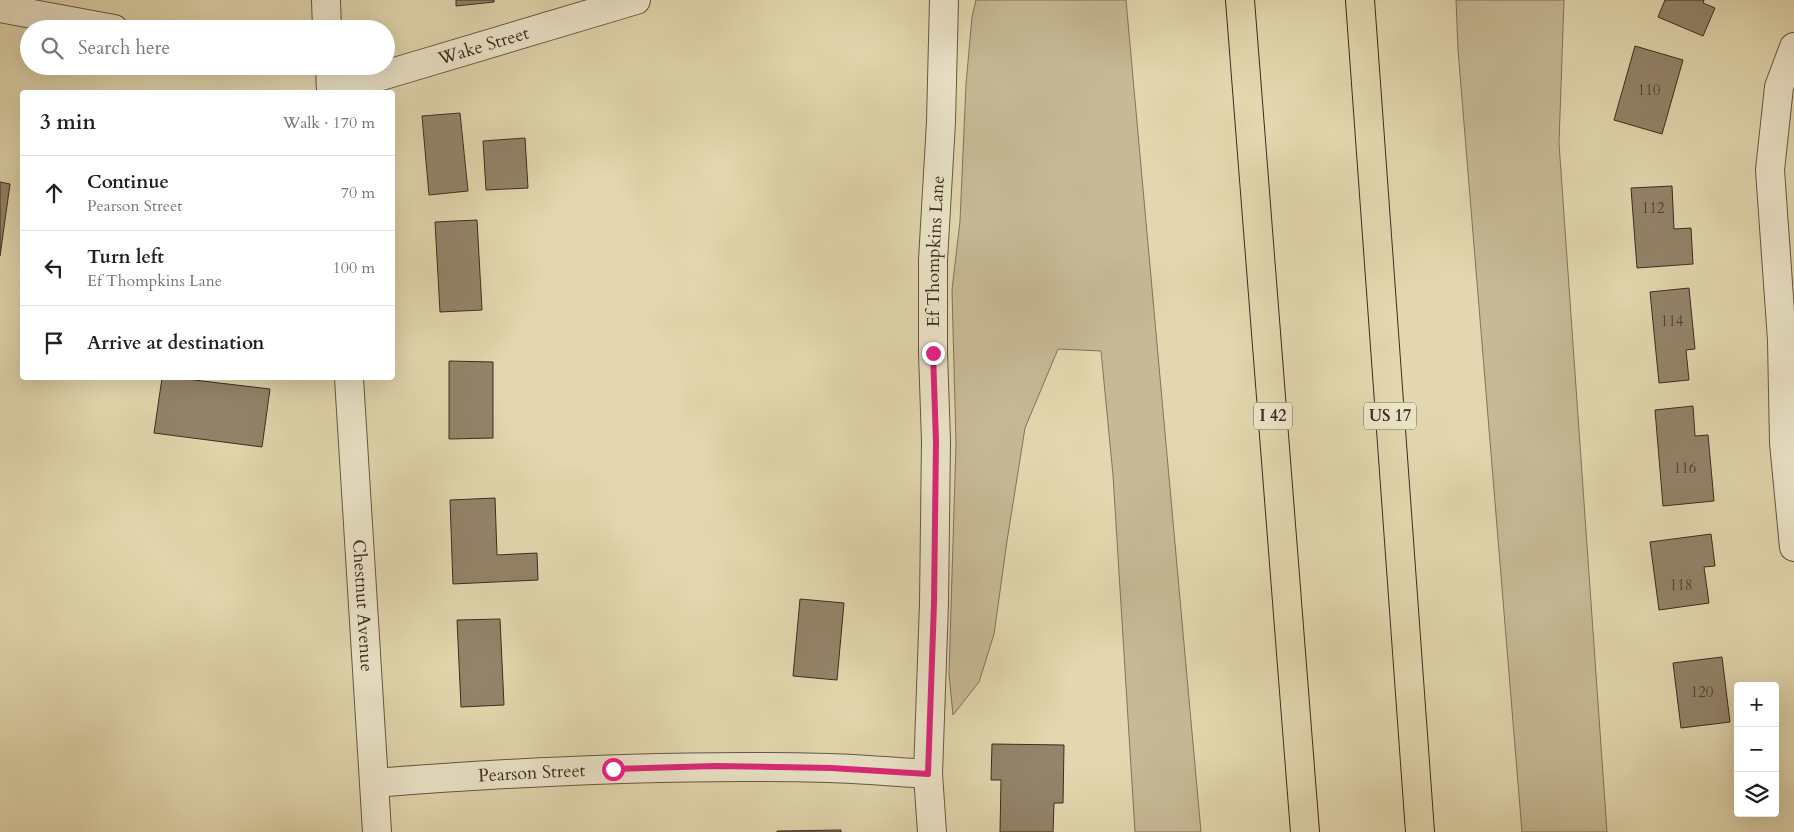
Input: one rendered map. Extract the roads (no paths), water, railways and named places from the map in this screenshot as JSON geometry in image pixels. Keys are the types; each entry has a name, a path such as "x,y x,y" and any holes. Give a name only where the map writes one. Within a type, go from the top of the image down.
{"highway":[{"name":"I 42","path":"1240,0 1305,832"},
{"name":"US 17","path":"1360,0 1420,832"}],"street":[{"path":"326,0 327,20"},
{"name":"Wake Street","path":"395,66 636,0"},
{"name":"Ef Thompkins Lane","path":"932,832 928,774 934,603 936,442 933,353 934,260 941,122 944,0"},
{"path":"0,8 65,20"},
{"path":"1794,47 1779,87 1770,170 1788,339 1784,443 1794,547"},
{"name":"Wake Street","path":"331,83 360,75"},
{"name":"Chestnut Avenue","path":"349,380 378,832"},
{"name":"Pearson Street","path":"374,783 613,769 715,766 831,768 928,774"}]}
